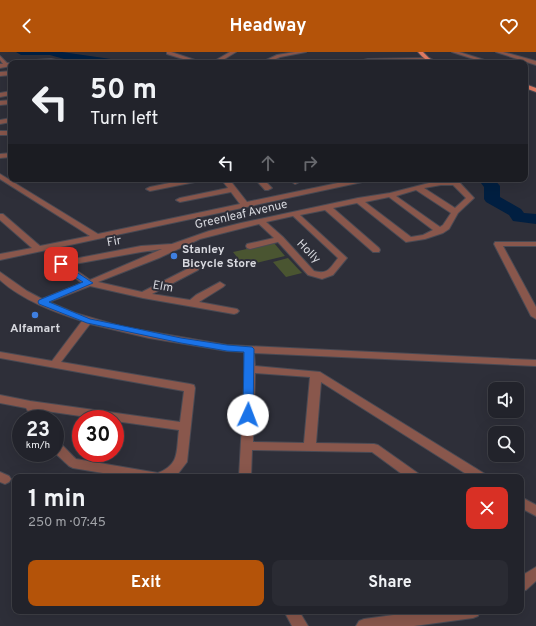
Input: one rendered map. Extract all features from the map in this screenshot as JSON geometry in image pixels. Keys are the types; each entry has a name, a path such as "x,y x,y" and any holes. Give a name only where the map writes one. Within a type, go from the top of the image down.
{"main road":[{"path":"420,52 427,59"}],"street":[{"path":"219,60 234,52"},
{"path":"270,60 279,56 304,52"},
{"path":"454,52 481,60"},
{"path":"498,52 526,60"},
{"path":"172,53 192,60"},
{"path":"21,56 26,60"},
{"path":"0,57 8,64"},
{"path":"398,60 427,59"},
{"path":"9,182 96,236"},
{"path":"150,189 185,182"},
{"path":"228,182 245,205"},
{"path":"263,182 268,188"},
{"path":"0,257 353,182"},
{"name":"Greenleaf Avenue","path":"42,302 156,256 173,246 212,232 260,221 358,200 420,189 442,183 455,184 464,190 470,198 455,212"},
{"path":"0,188 12,184"},
{"path":"180,200 234,189"},
{"path":"358,200 409,240 440,232 446,228 455,212 420,189"},
{"path":"390,195 440,232"},
{"path":"327,207 376,250"},
{"name":"Holly","path":"260,221 280,239 311,273 322,276 330,273 343,258 295,214"},
{"path":"0,216 37,248"},
{"path":"250,246 280,239"},
{"path":"536,244 498,244 536,316"},
{"name":"Fir","path":"89,283 61,264 141,249 173,246"},
{"path":"143,295 195,268"},
{"path":"0,275 5,281 42,302 87,321 227,348 536,363"},
{"name":"Elm","path":"89,283 143,295 234,311"},
{"path":"193,303 199,297 220,285"},
{"path":"54,365 87,321"},
{"path":"245,474 250,369 249,349"},
{"path":"0,355 190,388 180,462 173,472 169,474"},
{"path":"250,369 316,374 476,474"},
{"path":"310,446 316,374"},
{"path":"0,399 30,405 185,427"},
{"path":"30,405 33,410"},
{"path":"247,446 374,448 411,474"},
{"path":"64,456 73,463 137,474"},
{"path":"524,504 536,512"},
{"path":"524,583 536,573"},
{"path":"293,614 300,626"},
{"path":"364,626 451,614"}],"green space":[{"path":"274,243 285,256 244,266 233,252"},
{"path":"288,258 302,273 286,277 273,262"}],"waterway":[{"path":"21,52 51,52 64,56 95,60"},
{"path":"489,182 492,186 492,199 515,212 519,218 536,219"}],"place":[{"name":"Stanley Bicycle Store","path":"174,256"},
{"name":"Alfamart","path":"35,315"}],"route":[{"path":"61,264 89,283 42,302 87,321 100,324 227,348 249,349 250,369 248,415"}]}
